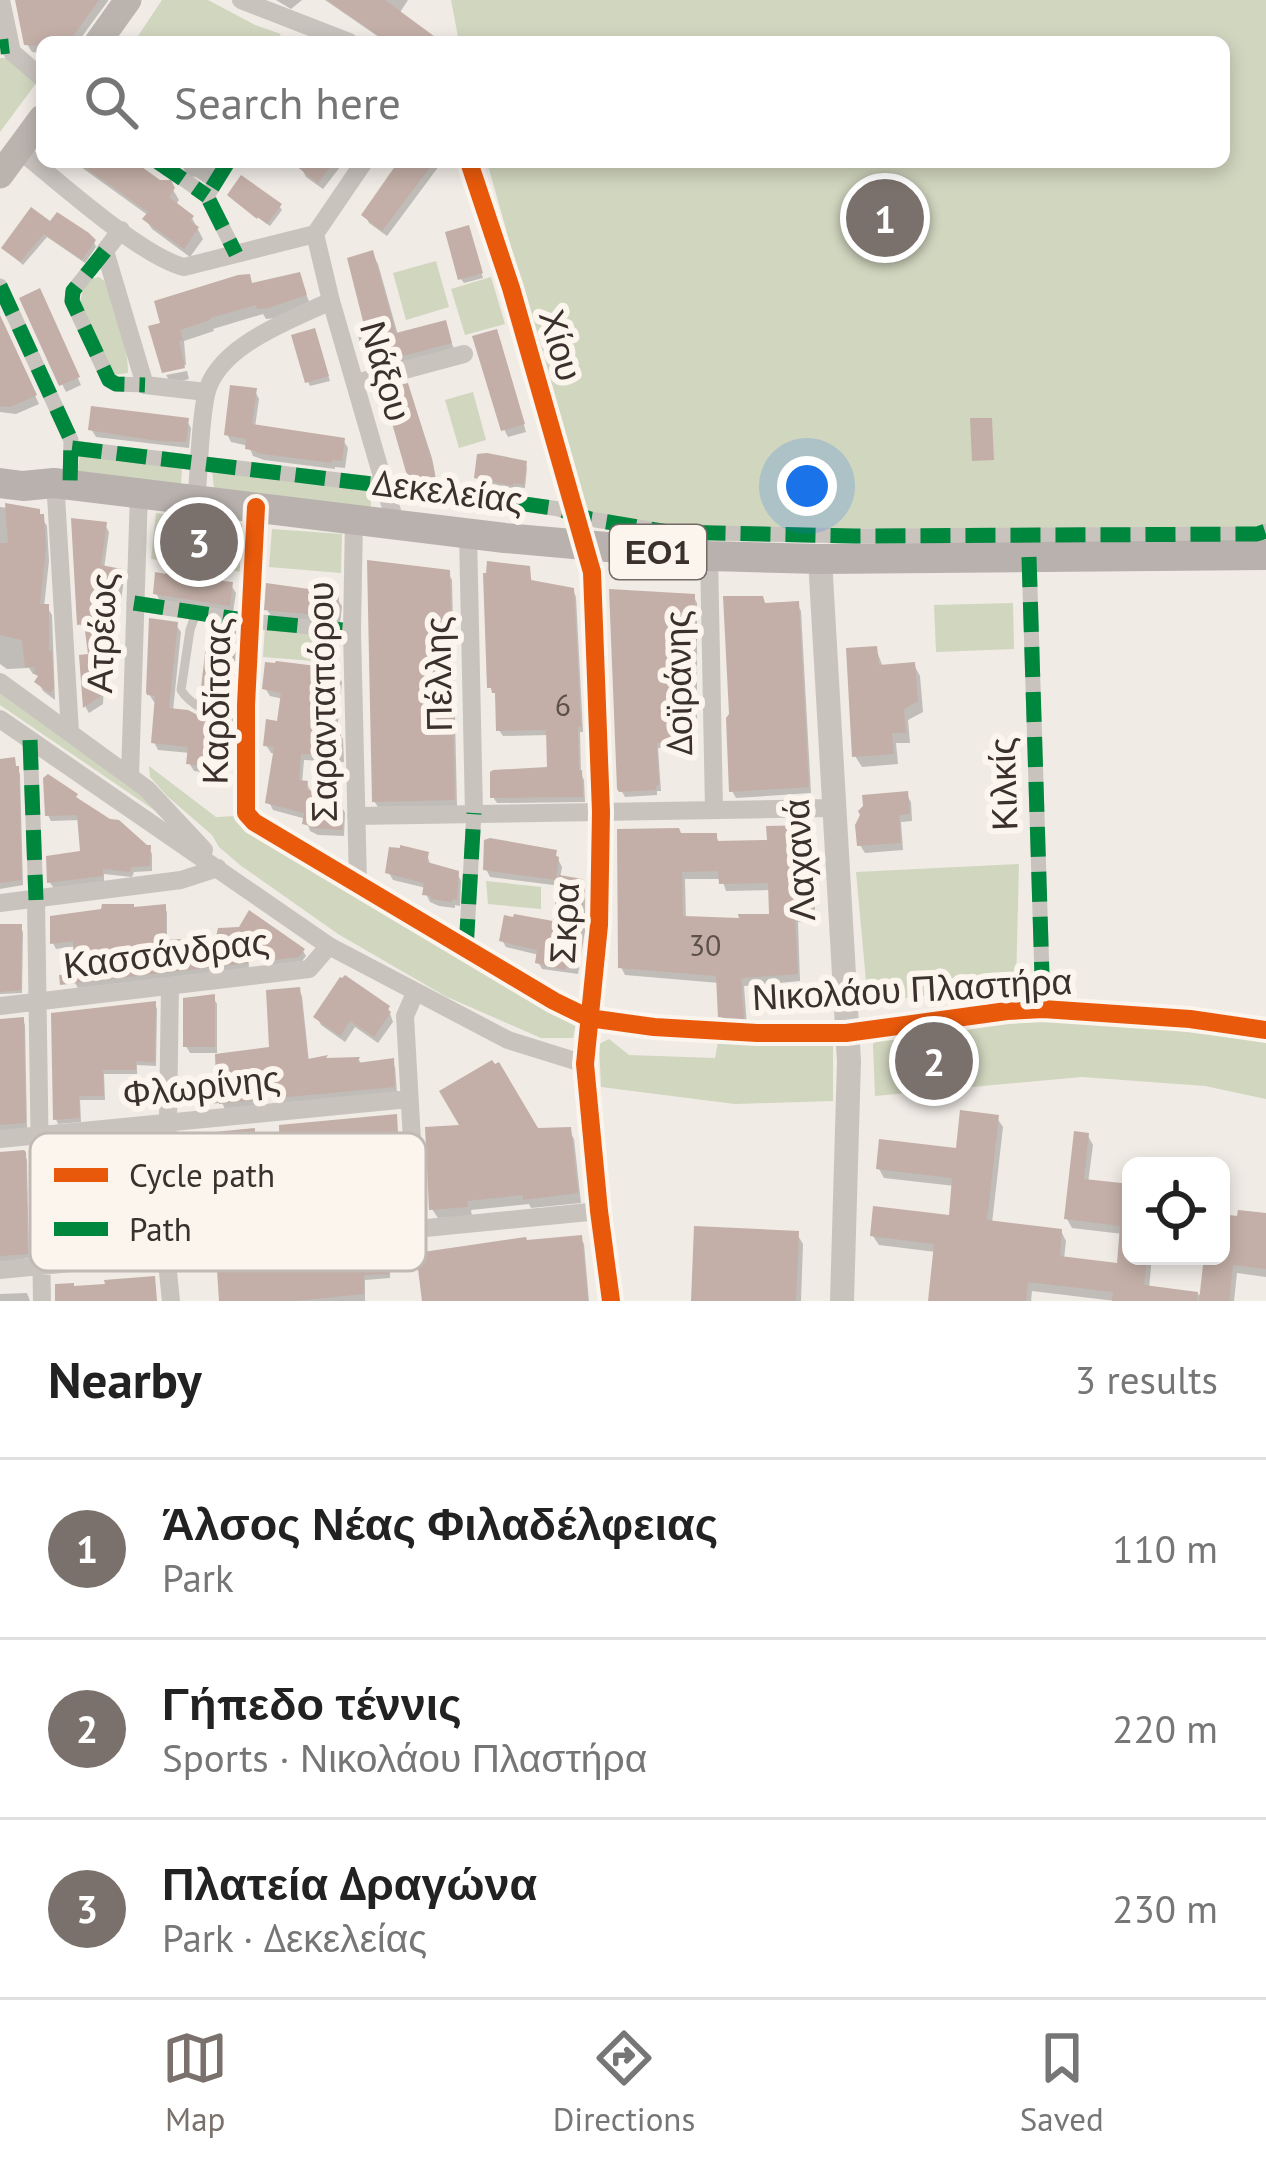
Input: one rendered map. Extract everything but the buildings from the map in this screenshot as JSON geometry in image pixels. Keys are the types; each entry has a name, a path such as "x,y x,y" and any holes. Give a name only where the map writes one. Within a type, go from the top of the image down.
{"main road":[{"path":"102,36 128,0"},
{"path":"0,175 36,126"},
{"name":"Δεκελείας","path":"0,466 24,470 60,488"},
{"name":"Δεκελείας","path":"0,483 140,492 468,534 709,556 1266,555"}],"street":[{"path":"1,0 5,46 36,73"},
{"path":"241,0 334,36"},
{"path":"19,150 36,163"},
{"path":"42,168 121,230 170,263 184,267 315,234 360,168"},
{"path":"207,196 224,168"},
{"name":"Χίου","path":"471,168 587,547"},
{"path":"170,170 207,196 236,254"},
{"path":"121,230 73,291 72,301 109,380 206,392"},
{"name":"Νάξου","path":"315,234 396,525"},
{"path":"105,251 145,385"},
{"path":"0,286 72,448 60,488 70,732"},
{"path":"196,500 206,392 225,362 240,348 331,301"},
{"path":"356,383 464,354"},
{"path":"72,448 559,509 668,532 1266,531"},
{"name":"Ατρέως","path":"130,776 140,492"},
{"name":"Καρδίτσας","path":"254,822 246,813 246,728 256,506"},
{"name":"Σαρανταπόρου","path":"354,519 358,884"},
{"name":"Πέλλης","path":"468,534 474,813"},
{"name":"Σκρα","path":"587,547 592,572 601,812 598,925 585,1064 611,1301"},
{"name":"Δοϊράνης","path":"709,556 714,809"},
{"name":"Κιλκίς","path":"1030,557 1043,1009"},
{"name":"Λαχανά","path":"820,559 849,1082 842,1301"},
{"path":"134,603 352,631"},
{"path":"0,682 148,789 218,868"},
{"path":"0,719 329,946 508,1040 585,1064"},
{"path":"30,740 40,1133"},
{"path":"356,816 832,808"},
{"path":"466,949 474,813"},
{"name":"Νικολάου Πλαστήρα","path":"254,822 589,1018 680,1029 846,1034 1043,1009 1190,1019 1266,1030"},
{"path":"0,903 181,880 218,868"},
{"name":"Κασσάνδρας","path":"0,1006 309,969 329,946"},
{"path":"168,1133 170,986"},
{"path":"411,1133 406,1016 415,993"},
{"name":"Φλωρίνης","path":"61,1133 409,1099"},
{"name":"Φλωρίνης","path":"0,1139 30,1136"},
{"path":"426,1228 599,1210"},
{"path":"0,1270 30,1268"},
{"path":"168,1271 171,1301"}],"lane":[{"path":"196,613 181,690 196,705 246,728"}],"green space":[{"path":"162,0 208,0 281,34 280,36 138,36"},
{"path":"451,0 1266,0 1266,525 1257,529 685,528 586,512 489,168 1230,168 1230,36 458,36"},
{"path":"0,58 6,58 36,83 0,132"},
{"path":"436,261 449,307 406,320 393,273"},
{"path":"99,277 107,283 118,316 128,373 114,375 80,303 90,279"},
{"path":"491,277 505,324 465,335 451,289"},
{"path":"473,392 486,440 459,448 445,400"},
{"path":"80,455 182,467 181,484 77,472"},
{"path":"212,470 370,491 371,506 214,489"},
{"path":"156,513 245,525 242,572 151,559"},
{"path":"272,529 342,534 341,573 269,567"},
{"path":"1013,603 1014,649 936,652 934,605"},
{"path":"265,626 340,632 339,663 263,657"},
{"path":"0,691 153,801 182,829 0,705"},
{"path":"149,766 216,817 238,816 576,1023 573,1038 541,1038 445,996 338,934 219,847 150,777"},
{"path":"1019,864 1016,983 868,1003 856,872"},
{"path":"486,881 541,887 541,909 488,904"},
{"path":"1059,1016 1266,1042 1266,1099 1205,1086 1082,1077 875,1096 873,1044 881,1037"},
{"path":"609,1039 629,1055 715,1058 718,1042 833,1046 833,1101 735,1104 601,1087 599,1044"}],"marked path":[{"path":"0,47 9,46"},
{"path":"167,168 207,196"},
{"path":"224,168 207,196 236,254"},
{"path":"105,251 73,291 72,301 109,380 145,385"},
{"path":"0,286 71,440 70,485"},
{"path":"72,448 463,495 668,532 855,536 1266,531"},
{"path":"1029,557 1043,1009"},
{"path":"134,603 352,631"},
{"path":"30,740 36,900"},
{"path":"466,949 474,813"}],"cycle path":[{"path":"471,168 511,288 592,572 601,812 599,925 585,1064 611,1301"},
{"path":"256,507 246,813 554,1001 589,1018 757,1033 846,1033 1043,1009 1190,1019 1266,1030"}],"place":[{"name":"Άλσος Νέας Φιλαδέλφειας","path":"885,218"},
{"name":"Πλατεία Δραγώνα","path":"199,542"},
{"name":"Γήπεδο τέννις","path":"934,1061"}]}
